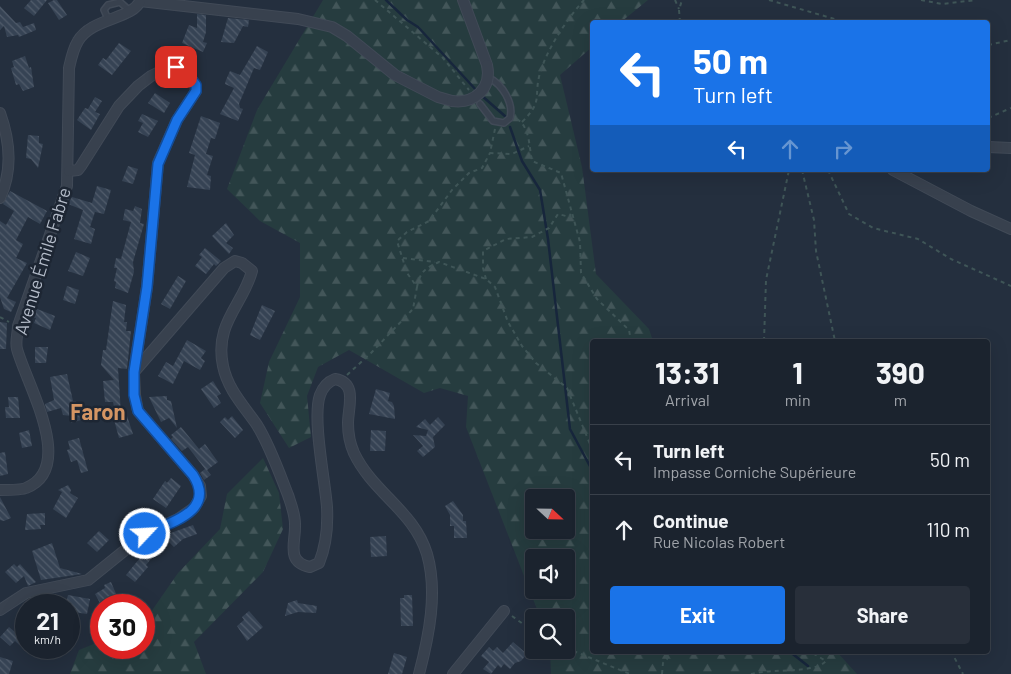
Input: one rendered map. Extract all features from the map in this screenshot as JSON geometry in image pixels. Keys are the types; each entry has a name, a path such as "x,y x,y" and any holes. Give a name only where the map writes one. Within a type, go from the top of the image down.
{"street":[{"path":"140,1 298,19 332,27 347,36 395,75 438,97 460,102 474,98 485,86 489,78 487,65 462,0"},
{"name":"Avenue Émile Fabre","path":"0,490 25,489 40,478 49,463 49,446 44,424 16,347 18,326 64,199 69,171 69,68 72,54 78,41 85,33 108,19 137,8 140,1"},
{"path":"0,610 26,592 88,580 145,534 178,519 198,504 201,496 200,486 196,480 138,411 134,395 134,372 147,287 158,164 177,120 196,91 196,85 190,77 176,67 167,68 145,81 119,106 78,170 69,171"},
{"path":"0,113 7,133 9,162 6,186 0,198"},
{"path":"990,147 1011,148"},
{"path":"898,172 971,211 1011,229"},
{"path":"134,372 224,268 235,261 242,263 252,270 250,279 227,318 223,339 223,366 238,402 261,434 289,496 295,524 292,552 298,562 310,567 319,563 326,543 327,508 320,444 320,396 328,382 335,379 342,380 346,383 350,393 348,423 354,451 368,476 414,524 427,553 430,570 431,608 427,649 419,674"},
{"path":"453,674 504,611"}],"lane":[{"path":"480,104 488,116 497,123 504,123 510,118 510,100 495,80 489,78"}],"path":[{"path":"376,0 443,58 480,104"},
{"path":"522,122 535,109 540,73 563,26 584,0"},
{"path":"675,0 679,10 680,20"},
{"path":"679,10 682,0"},
{"path":"769,0 838,20"},
{"path":"921,0 942,4 976,0"},
{"path":"990,45 1011,40"},
{"path":"990,116 1011,108"},
{"path":"511,114 522,122 528,137 532,161 561,173 580,242 581,273 597,299 629,330 631,339"},
{"path":"417,287 407,273 397,242 408,232 429,221 452,190 469,173 482,168 490,153 497,123"},
{"path":"490,153 512,154 529,146"},
{"path":"764,339 766,280 789,172"},
{"path":"802,172 814,220 816,251 835,339"},
{"path":"829,172 849,214 873,228 918,239 951,259 1011,286"},
{"path":"486,280 483,268 483,251 506,239 532,237 549,228 558,214 570,216 571,210"},
{"path":"402,258 438,263 486,280 495,287 508,322 522,346 536,364 567,388 590,444"},
{"path":"342,380 372,353 413,308 419,275 426,268 438,263"},
{"path":"0,317 13,323"},
{"path":"504,611 525,626"},
{"path":"575,652 628,674"},
{"path":"662,674 662,663 667,659 666,654"},
{"path":"751,674 766,671 807,674 822,668 826,661 814,654"},
{"path":"953,654 963,674"}],"green space":[{"path":"323,0 648,0 623,20 590,20 590,49 560,75 582,167 596,274 649,329 652,339 590,339 590,654 839,654 857,674 551,674 550,659 575,659 575,609 537,609 533,599 575,599 575,549 525,549 525,578 466,427 468,396 440,388 424,393 349,350 318,367 307,396 311,437 289,448 260,403 269,362 300,297 300,243 260,221 227,189 257,110"},
{"path":"263,458 279,493 283,529 263,572 194,642 206,674 70,674 76,659 80,659 80,650 90,646 90,659 155,659 155,606 178,573 220,529 227,494"}],"building":[{"path":"31,0 47,0 34,16 24,8"},
{"path":"57,0 67,15 59,20 48,3"},
{"path":"0,6 16,23 20,22 23,27 34,23 36,30 19,37 18,35 7,37 4,26 0,30"},
{"path":"197,14 206,15 206,32 203,42 207,43 203,52 182,43 189,25 197,28"},
{"path":"228,18 249,20 248,27 243,26 234,43 221,42"},
{"path":"119,43 131,51 112,75 98,65 103,58 106,60"},
{"path":"257,46 268,52 260,70 254,68 239,104 240,108 243,109 238,121 220,114 234,88 225,84 230,71 240,75"},
{"path":"25,56 29,68 31,67 34,87 23,91 19,84 16,85 11,68 14,67 12,61"},
{"path":"155,93 170,103 164,113 148,103"},
{"path":"95,97 102,101 95,112 100,114 91,130 77,120 85,108 88,109"},
{"path":"142,114 158,121 148,137 138,132 143,123 138,121"},
{"path":"201,116 220,123 215,139 211,138 206,154 213,156 207,175 211,176 210,190 187,187 195,155 189,153"},
{"path":"28,135 39,136 39,143 43,144 38,168 31,159 26,158"},
{"path":"128,166 138,169 133,184 122,181"},
{"path":"97,186 111,190 104,214 95,212 90,227 95,229 91,244 74,239 83,210 68,204 72,197 92,203"},
{"path":"10,191 47,211 40,224 28,217 16,240 23,244 16,258 27,263 7,298 16,302 11,312 4,309 0,297 0,221 6,225 14,211 3,204"},
{"path":"135,206 142,209 140,223 144,224 133,262 134,272 128,293 115,288 116,282 114,281 117,268 114,268 116,258 121,259 131,222 123,220 125,209 133,211"},
{"path":"226,223 234,235 226,243 233,248 229,254 212,236"},
{"path":"205,248 221,261 216,266 214,264 206,274 195,266 202,257 199,255"},
{"path":"76,252 90,258 83,276 68,271"},
{"path":"178,276 186,281 170,309 161,304"},
{"path":"67,286 79,290 75,304 63,300"},
{"path":"113,301 126,305 124,322 127,322 126,331 131,331 127,369 118,368 121,413 124,412 125,417 127,416 133,434 119,438 114,420 117,419 113,402 105,402 103,381 114,380 101,365 103,350 106,350"},
{"path":"262,305 275,311 260,340 250,335"},
{"path":"32,307 55,316 50,330 34,323 36,318 29,316"},
{"path":"0,322 7,323 6,349 0,349"},
{"path":"187,340 206,351 201,358 205,361 200,370 184,361 173,384 158,376 166,362 173,366"},
{"path":"35,347 48,347 46,363 35,363"},
{"path":"67,374 73,401 76,401 81,420 71,423 71,416 63,415 61,408 47,412 45,404 54,400 50,377"},
{"path":"213,381 221,394 217,396 221,403 214,408 201,389"},
{"path":"376,389 390,393 388,401 392,402 394,406 395,419 369,414"},
{"path":"167,396 167,400 171,401 177,428 169,418 161,422 149,397"},
{"path":"8,397 18,397 20,418 6,418 5,407 9,407"},
{"path":"232,416 243,430 235,438 220,422 225,417 228,420"},
{"path":"438,417 445,425 433,437 435,447 423,457 417,451 423,446 413,435 426,436 428,430 416,427 425,419 430,425"},
{"path":"181,427 199,449 205,444 218,462 207,470 211,475 204,480 200,473 205,469 188,447 182,451 171,439 173,437 171,435"},
{"path":"29,430 32,446 22,448 19,433"},
{"path":"371,430 386,431 385,451 370,451"},
{"path":"79,438 88,471 81,473 77,460 71,462 67,450 70,449 68,441"},
{"path":"5,452 8,474 0,476 0,453"},
{"path":"171,478 181,486 166,508 153,499 165,481 167,483"},
{"path":"68,485 71,490 70,493 78,498 66,518 53,509 62,492 58,490"},
{"path":"0,497 11,518 4,521 0,520"},
{"path":"453,501 463,515 463,521 466,521 467,538 454,538 454,526 450,526 450,515 445,506"},
{"path":"45,513 45,525 40,525 41,529 25,530 27,514"},
{"path":"193,525 197,534 183,539 174,547 167,540 169,538 168,534"},
{"path":"99,531 109,540 97,552 87,543"},
{"path":"386,536 387,556 371,557 370,537"},
{"path":"52,543 60,568 82,574 41,580 32,551"},
{"path":"144,553 151,559 146,565 148,567 135,582 126,575"},
{"path":"14,564 17,567 20,564 36,582 28,586 24,576 16,583 5,572"},
{"path":"111,582 116,594 95,594 105,588 104,585"},
{"path":"404,595 412,595 413,626 401,626 400,598 404,598"},
{"path":"80,597 90,599 87,614 80,613"},
{"path":"297,600 298,603 317,606 316,613 298,612 285,616 288,603"},
{"path":"249,611 263,627 247,641 237,626 244,620 242,617"},
{"path":"9,627 15,632 15,641 10,646 0,637"},
{"path":"513,642 525,652 525,656 510,669 504,664 501,668 498,665 491,674 483,669 489,662 481,656 489,647 493,651 497,647 503,653"},
{"path":"394,653 407,657 402,674 388,674"},
{"path":"0,657 13,661 9,674 0,674"}],"waterway":[{"path":"386,0 407,20 418,27 477,91"},
{"path":"481,95 506,117"},
{"path":"510,127 522,161 540,190 548,239 570,429 590,466"},
{"path":"793,654 808,666"}],"district":[{"name":"Faron","path":"98,411"}],"route":[{"path":"145,534 178,519 194,508 201,496 200,486 193,475 138,411 134,395 134,372 147,287 149,245 158,164 177,120 196,91 196,85 190,77 176,67"}]}
